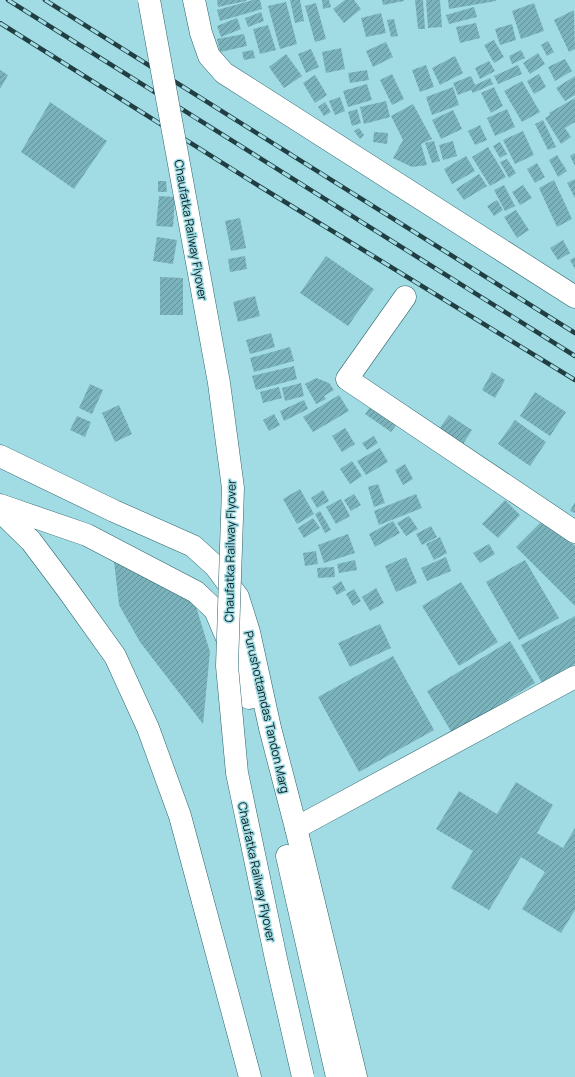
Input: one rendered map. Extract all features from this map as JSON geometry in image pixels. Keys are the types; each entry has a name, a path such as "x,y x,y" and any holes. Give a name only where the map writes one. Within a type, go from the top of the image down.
{"main road":[{"name":"Chaufatka Railway Flyover","path":"149,0 219,383 233,488 227,666 237,773 276,959 303,1077"},
{"path":"194,0 201,33 210,56 224,73 575,297"},
{"path":"406,297 347,379 575,532"},
{"name":"Purushottamdas Tandon Marg","path":"0,456 114,511 193,546 215,566 238,597 249,632 270,728 296,828 356,1077"},
{"path":"0,505 87,535 196,592 215,610 242,671 279,819 337,1077"},
{"path":"0,511 31,541 115,656 148,728 180,816 250,1077"},
{"path":"296,828 575,677"}],"building":[{"path":"217,0 246,0 246,1 218,7"},
{"path":"253,0 260,0 262,9 220,21 217,10"},
{"path":"290,0 300,0 304,21 295,23"},
{"path":"322,0 329,0 331,7 323,9"},
{"path":"345,0 354,0 361,9 344,23 333,9"},
{"path":"382,0 404,0 404,1 383,5"},
{"path":"415,0 423,0 425,29 418,29"},
{"path":"426,0 440,0 442,27 428,28"},
{"path":"448,0 496,0 496,1 449,9"},
{"path":"286,2 297,44 280,49 268,6"},
{"path":"316,3 326,39 315,42 305,6"},
{"path":"534,3 544,31 521,39 512,11"},
{"path":"474,7 477,17 449,24 446,15"},
{"path":"574,10 575,49 569,52 554,20"},
{"path":"261,12 264,21 248,27 245,18"},
{"path":"381,13 386,33 366,37 361,18"},
{"path":"237,18 241,29 221,37 217,26"},
{"path":"394,19 398,36 391,37 387,20"},
{"path":"476,23 480,38 460,43 456,27"},
{"path":"512,24 516,40 500,45 495,29"},
{"path":"268,25 276,50 260,54 253,29"},
{"path":"244,34 247,46 220,52 217,39"},
{"path":"494,40 504,57 494,63 484,45"},
{"path":"548,41 554,52 547,56 541,45"},
{"path":"386,42 393,57 373,67 366,51"},
{"path":"341,48 345,69 326,73 322,52"},
{"path":"311,49 319,67 306,73 298,54"},
{"path":"253,50 255,58 244,60 242,52"},
{"path":"521,50 525,58 512,64 509,56"},
{"path":"538,53 545,64 530,74 523,63"},
{"path":"286,54 302,76 284,88 269,67"},
{"path":"455,56 463,73 440,85 432,68"},
{"path":"565,59 572,71 555,81 548,67"},
{"path":"489,61 495,71 480,79 475,68"},
{"path":"426,65 434,87 420,92 412,70"},
{"path":"518,65 522,74 498,84 494,76"},
{"path":"0,70 8,75 0,89"},
{"path":"367,70 369,80 350,83 348,73"},
{"path":"392,74 404,99 392,105 380,80"},
{"path":"539,74 546,87 534,94 527,81"},
{"path":"315,75 327,95 315,103 303,83"},
{"path":"471,76 475,85 490,78 493,84 473,93 471,90 458,95 453,83"},
{"path":"575,76 575,95 565,101 556,88"},
{"path":"522,81 540,112 522,122 504,91"},
{"path":"367,84 372,100 348,107 343,91"},
{"path":"453,87 459,105 432,115 426,97"},
{"path":"494,87 503,106 491,113 481,93"},
{"path":"340,97 345,111 335,115 329,101"},
{"path":"575,98 575,122 565,128 571,137 561,144 545,118 550,115 549,113"},
{"path":"386,101 390,117 364,124 360,107"},
{"path":"50,102 107,141 74,189 21,152"},
{"path":"325,102 331,112 324,116 318,107"},
{"path":"413,104 432,139 421,144 427,165 412,167 393,158 403,140 391,116"},
{"path":"357,109 361,123 352,126 348,112"},
{"path":"507,109 515,127 495,136 487,118"},
{"path":"453,110 462,129 441,139 432,120"},
{"path":"543,120 556,147 548,150 535,124"},
{"path":"480,125 487,140 475,145 468,131"},
{"path":"359,128 364,135 360,139 354,131"},
{"path":"523,131 534,155 515,164 503,140"},
{"path":"374,132 388,133 387,144 373,142"},
{"path":"434,141 440,161 432,163 425,143"},
{"path":"453,141 457,156 443,160 439,145"},
{"path":"500,142 507,154 500,158 493,146"},
{"path":"488,147 506,177 490,186 472,157"},
{"path":"575,153 575,166 570,156"},
{"path":"557,155 567,171 558,177 549,160"},
{"path":"466,156 475,171 452,184 444,169"},
{"path":"507,159 516,173 509,178 500,162"},
{"path":"537,163 545,177 535,183 527,169"},
{"path":"479,174 487,186 464,200 456,189"},
{"path":"575,179 575,198 567,183"},
{"path":"554,180 572,219 557,227 539,188"},
{"path":"158,181 166,181 167,192 158,192"},
{"path":"504,185 515,206 505,211 494,190"},
{"path":"523,185 532,198 520,205 512,192"},
{"path":"159,196 175,197 173,227 156,226"},
{"path":"497,200 503,210 494,216 487,206"},
{"path":"516,210 529,230 517,238 504,217"},
{"path":"240,218 246,248 231,251 225,221"},
{"path":"157,237 177,240 173,264 153,261"},
{"path":"563,240 570,253 558,260 550,248"},
{"path":"245,256 247,269 230,272 228,259"},
{"path":"326,256 374,289 348,326 300,293"},
{"path":"575,257 575,269 570,260"},
{"path":"160,277 183,278 183,315 160,315"},
{"path":"255,296 260,316 238,322 233,302"},
{"path":"271,333 275,347 250,354 246,340"},
{"path":"290,347 294,361 254,372 250,358"},
{"path":"294,366 297,379 256,390 252,376"},
{"path":"492,372 505,380 495,398 482,390"},
{"path":"316,378 329,383 334,390 324,396 326,399 316,404 305,384"},
{"path":"301,383 304,396 285,401 282,388"},
{"path":"90,384 103,390 92,414 79,408"},
{"path":"279,387 282,398 263,403 260,392"},
{"path":"535,392 566,412 550,436 520,416"},
{"path":"339,395 349,411 313,432 303,417"},
{"path":"304,400 308,409 284,421 280,411"},
{"path":"119,405 132,434 115,442 102,413"},
{"path":"371,406 397,424 391,432 365,414"},
{"path":"274,414 280,425 269,431 263,420"},
{"path":"449,415 472,430 463,444 439,429"},
{"path":"77,416 91,422 85,437 70,430"},
{"path":"515,420 546,442 530,466 498,444"},
{"path":"345,428 355,444 342,452 332,436"},
{"path":"374,436 378,443 367,450 362,443"},
{"path":"380,448 388,462 366,475 357,461"},
{"path":"352,461 362,476 350,484 340,469"},
{"path":"405,464 413,479 403,485 395,470"},
{"path":"378,484 385,503 374,507 368,487"},
{"path":"300,489 314,514 297,524 283,499"},
{"path":"323,490 329,501 317,508 311,498"},
{"path":"354,494 361,505 351,511 344,500"},
{"path":"416,494 422,508 379,525 374,511"},
{"path":"341,499 350,516 336,524 326,507"},
{"path":"505,500 520,515 498,538 482,524"},
{"path":"575,502 575,513 570,511"},
{"path":"320,511 331,530 325,533 315,514"},
{"path":"409,516 418,529 406,536 397,523"},
{"path":"546,517 575,546 575,606 516,547"},
{"path":"313,518 320,528 304,538 298,528"},
{"path":"393,521 400,533 375,547 369,534"},
{"path":"431,526 437,537 422,545 416,534"},
{"path":"348,534 355,553 324,563 318,545"},
{"path":"440,537 447,553 434,560 426,544"},
{"path":"489,544 495,554 480,563 473,553"},
{"path":"316,551 318,564 305,566 303,553"},
{"path":"406,557 417,583 396,592 385,566"},
{"path":"446,557 451,571 427,581 421,568"},
{"path":"355,560 357,570 339,573 337,564"},
{"path":"525,560 559,618 519,640 486,582"},
{"path":"114,561 194,600 210,652 203,724 140,642 119,605"},
{"path":"334,567 335,577 318,578 317,568"},
{"path":"341,581 346,590 337,595 332,587"},
{"path":"461,582 498,642 459,666 422,606"},
{"path":"376,588 384,603 370,611 362,597"},
{"path":"354,589 361,601 353,606 346,594"},
{"path":"575,616 575,664 542,683 521,645"},
{"path":"380,624 391,648 350,667 338,643"},
{"path":"510,641 535,683 452,733 427,691"},
{"path":"393,656 434,730 359,772 318,697"},
{"path":"516,782 553,805 537,833 563,848 575,828 575,910 561,933 522,909 545,872 521,857 489,910 451,888 473,851 436,829 459,791 497,814"}],"railway":[{"path":"8,0 575,356"},
{"path":"45,0 575,333"},
{"path":"0,23 259,186 575,380"}]}
